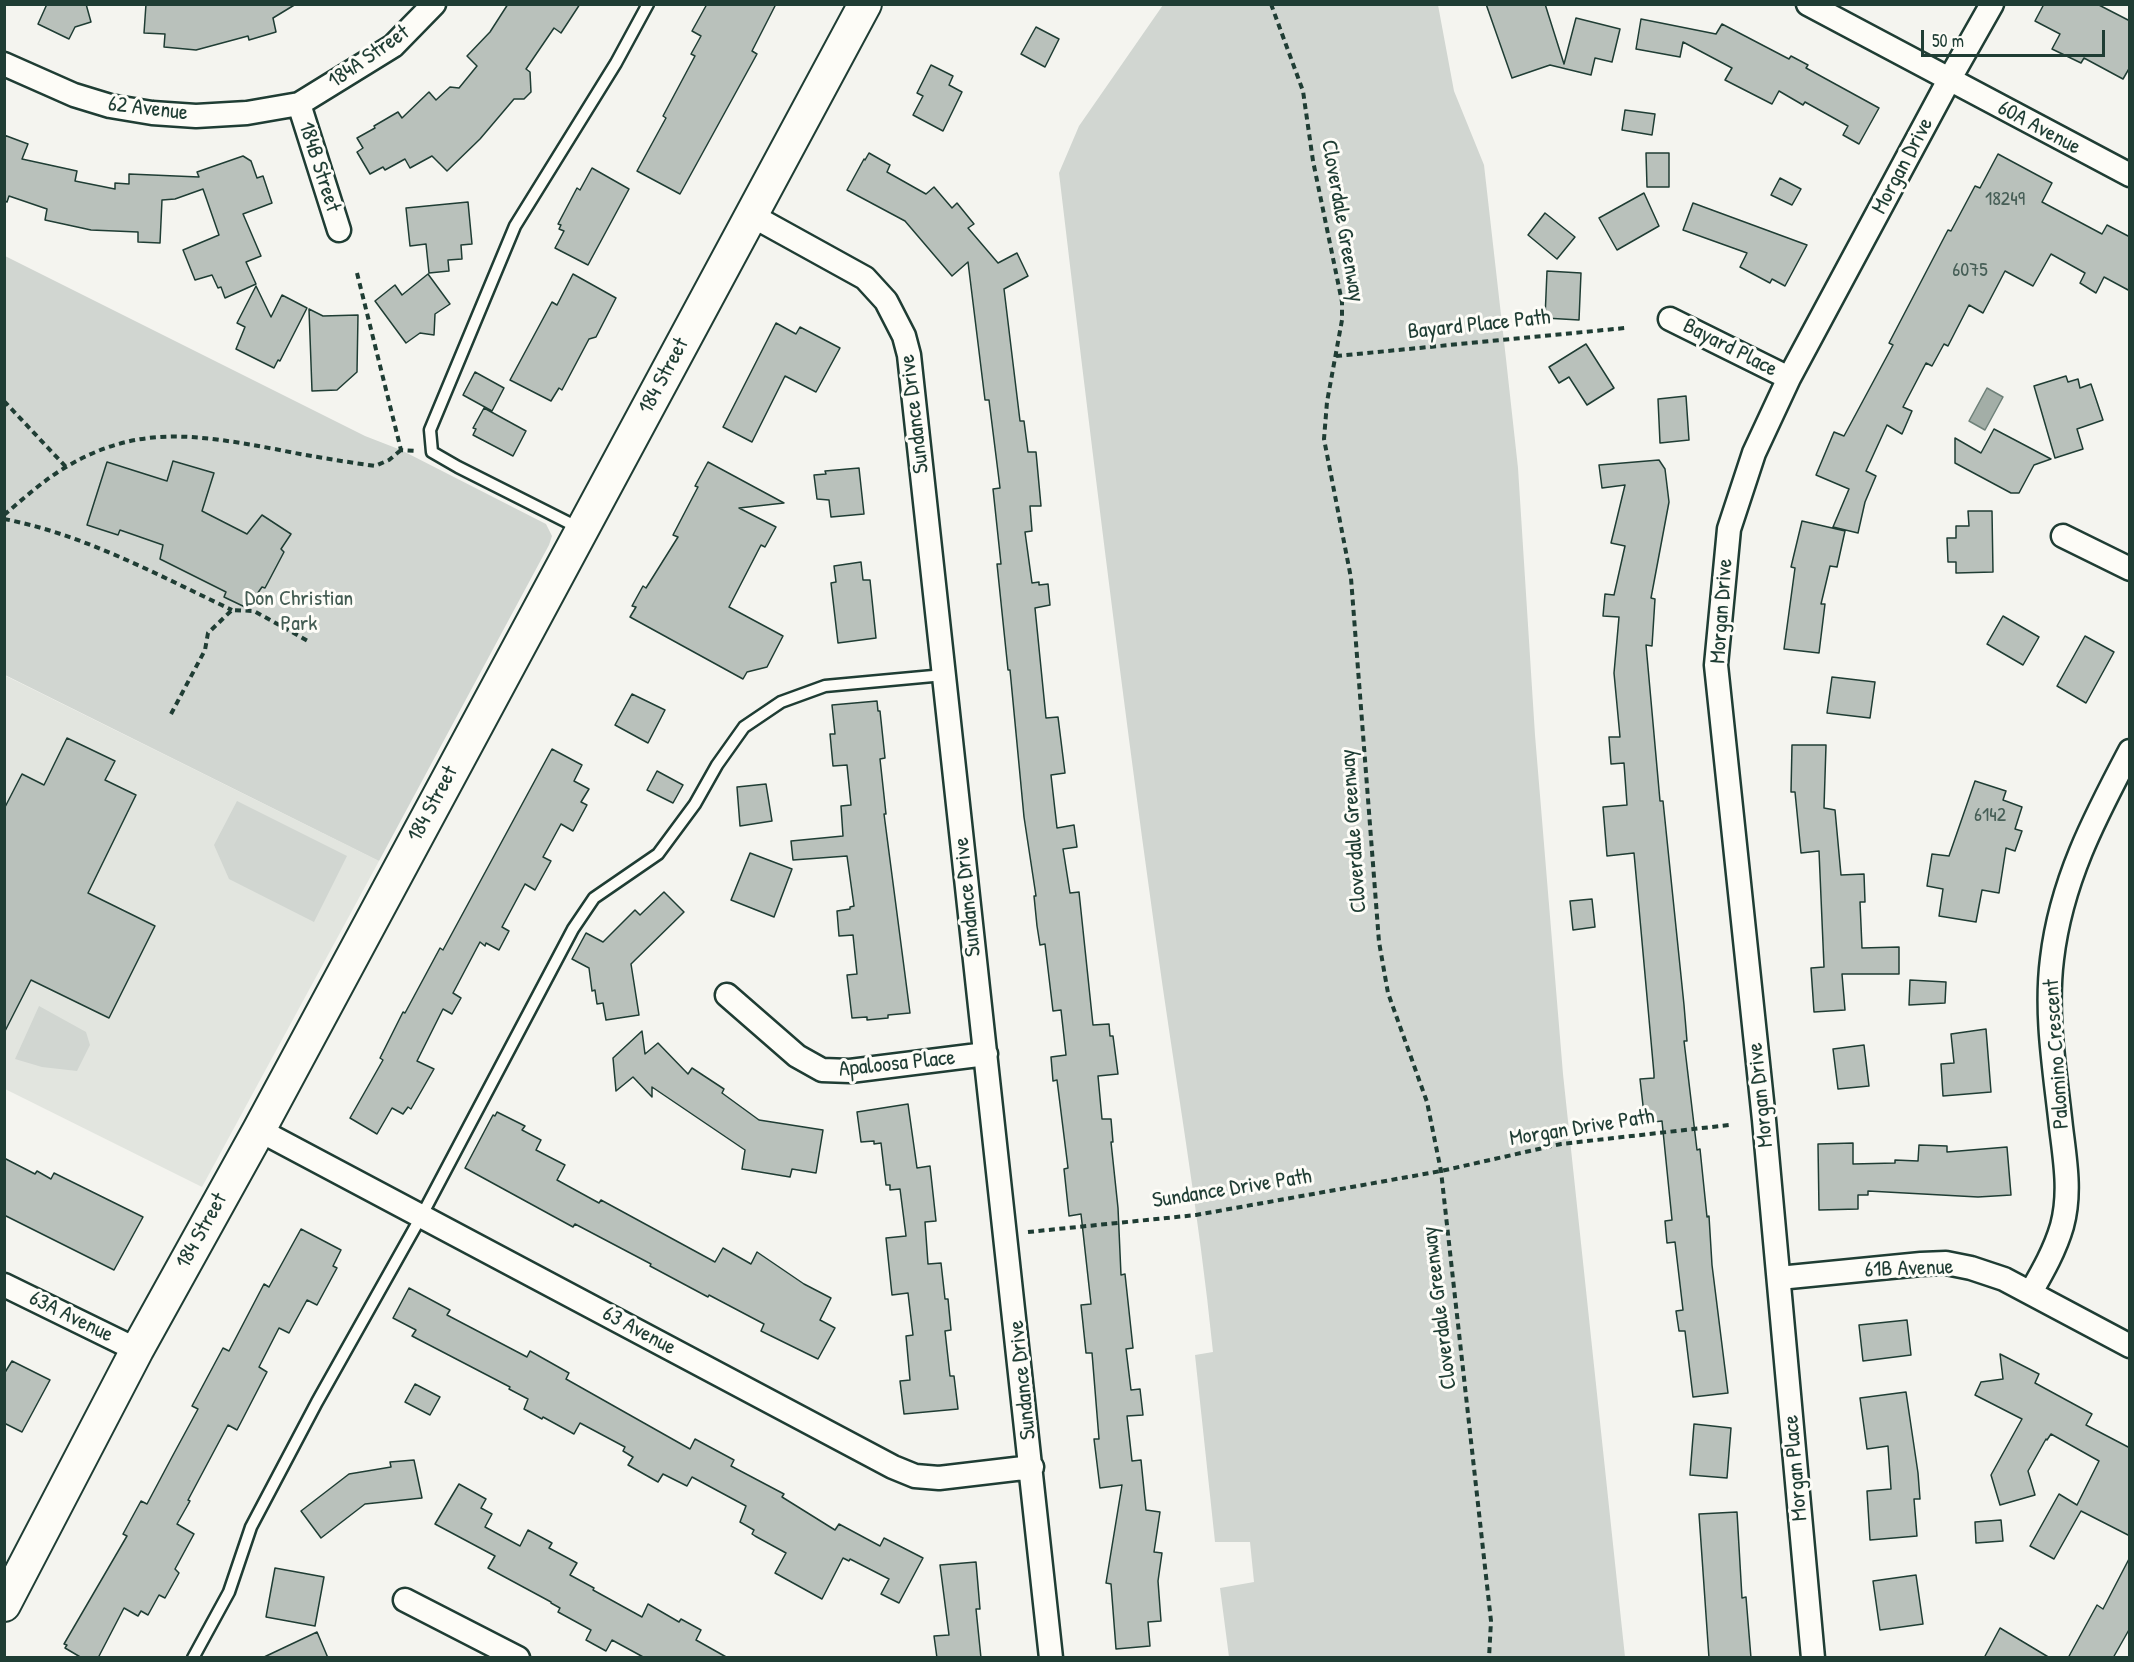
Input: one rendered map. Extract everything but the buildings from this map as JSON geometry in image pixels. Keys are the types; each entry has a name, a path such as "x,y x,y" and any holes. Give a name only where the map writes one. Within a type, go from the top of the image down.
{"main road":[{"name":"184 Street","path":"4,1605 137,1350 259,1130 865,4"}],"street":[{"name":"184A Street","path":"299,104 393,46 434,4"},
{"name":"60A Avenue","path":"1808,4 2130,175"},
{"name":"Morgan Drive","path":"1779,1278 1716,665 1729,530 1754,453 1789,378 1992,4"},
{"name":"62 Avenue","path":"4,64 74,95 110,106 152,113 196,116 299,104"},
{"name":"184B Street","path":"299,104 339,230"},
{"name":"Sundance Drive","path":"751,215 865,278 886,301 904,336 909,355 1008,1234 1052,1658"},
{"name":"Bayard Place","path":"1670,319 1789,378"},
{"path":"2063,536 2130,569"},
{"name":"Palomino Crescent","path":"2031,1292 2049,1261 2062,1226 2067,1195 2051,1030 2052,959 2060,915 2072,872 2091,824 2130,752"},
{"name":"Apaloosa Place","path":"727,995 797,1056 822,1070 850,1071 986,1054"},
{"name":"63 Avenue","path":"259,1130 893,1467 915,1476 939,1478 1032,1467"},
{"name":"61B Avenue","path":"1779,1278 1946,1263 1971,1268 2004,1279 2130,1346"},
{"name":"Morgan Place","path":"1779,1278 1813,1658"},
{"name":"63A Avenue","path":"4,1285 137,1350"},
{"path":"405,1599 518,1658"}],"lane":[{"path":"582,529 432,452 430,430 514,226 616,63 648,4"},
{"path":"193,1658 229,1592 251,1527 317,1402 422,1215 573,929 594,898 658,854 695,804 717,765 744,727 781,702 825,686 944,675"}],"path":[{"name":"Cloverdale Greenway","path":"1271,4 1303,91 1313,161 1339,280 1342,320 1327,402 1324,439 1352,588 1380,942 1388,993 1427,1102 1441,1171 1490,1610 1489,1658"},
{"path":"357,273 401,450"},
{"name":"Bayard Place Path","path":"1336,356 1625,328"},
{"path":"4,402 66,467"},
{"path":"4,517 38,486 66,467 98,451 136,439 171,436 209,437 375,466 389,460 401,450 432,452"},
{"path":"4,517 37,525 97,549 232,610 254,611 308,641"},
{"path":"171,714 205,650 208,633 232,610"},
{"name":"Morgan Drive Path","path":"1441,1171 1561,1144 1729,1125"},
{"name":"Sundance Drive Path","path":"1027,1232 1196,1215 1441,1171"}],"shaded area":[{"path":"1987,388 2003,397 1985,430 1969,421"},
{"path":"4,675 379,861 202,1187 5,1089"}],"green space":[{"path":"1163,5 1438,5 1454,91 1484,165 1518,468 1535,735 1563,1074 1625,1657 1229,1657 1220,1588 1254,1582 1250,1542 1215,1542 1195,1355 1213,1352 1194,1194 1129,742 1059,173 1079,126"},
{"name":"Don Christian Park","path":"5,256 365,436 401,450 546,524 552,536 549,545 379,861 5,675"},
{"path":"237,801 347,856 314,922 229,879 214,845"},
{"path":"39,1006 86,1032 90,1045 77,1071 42,1067 15,1059"}]}
